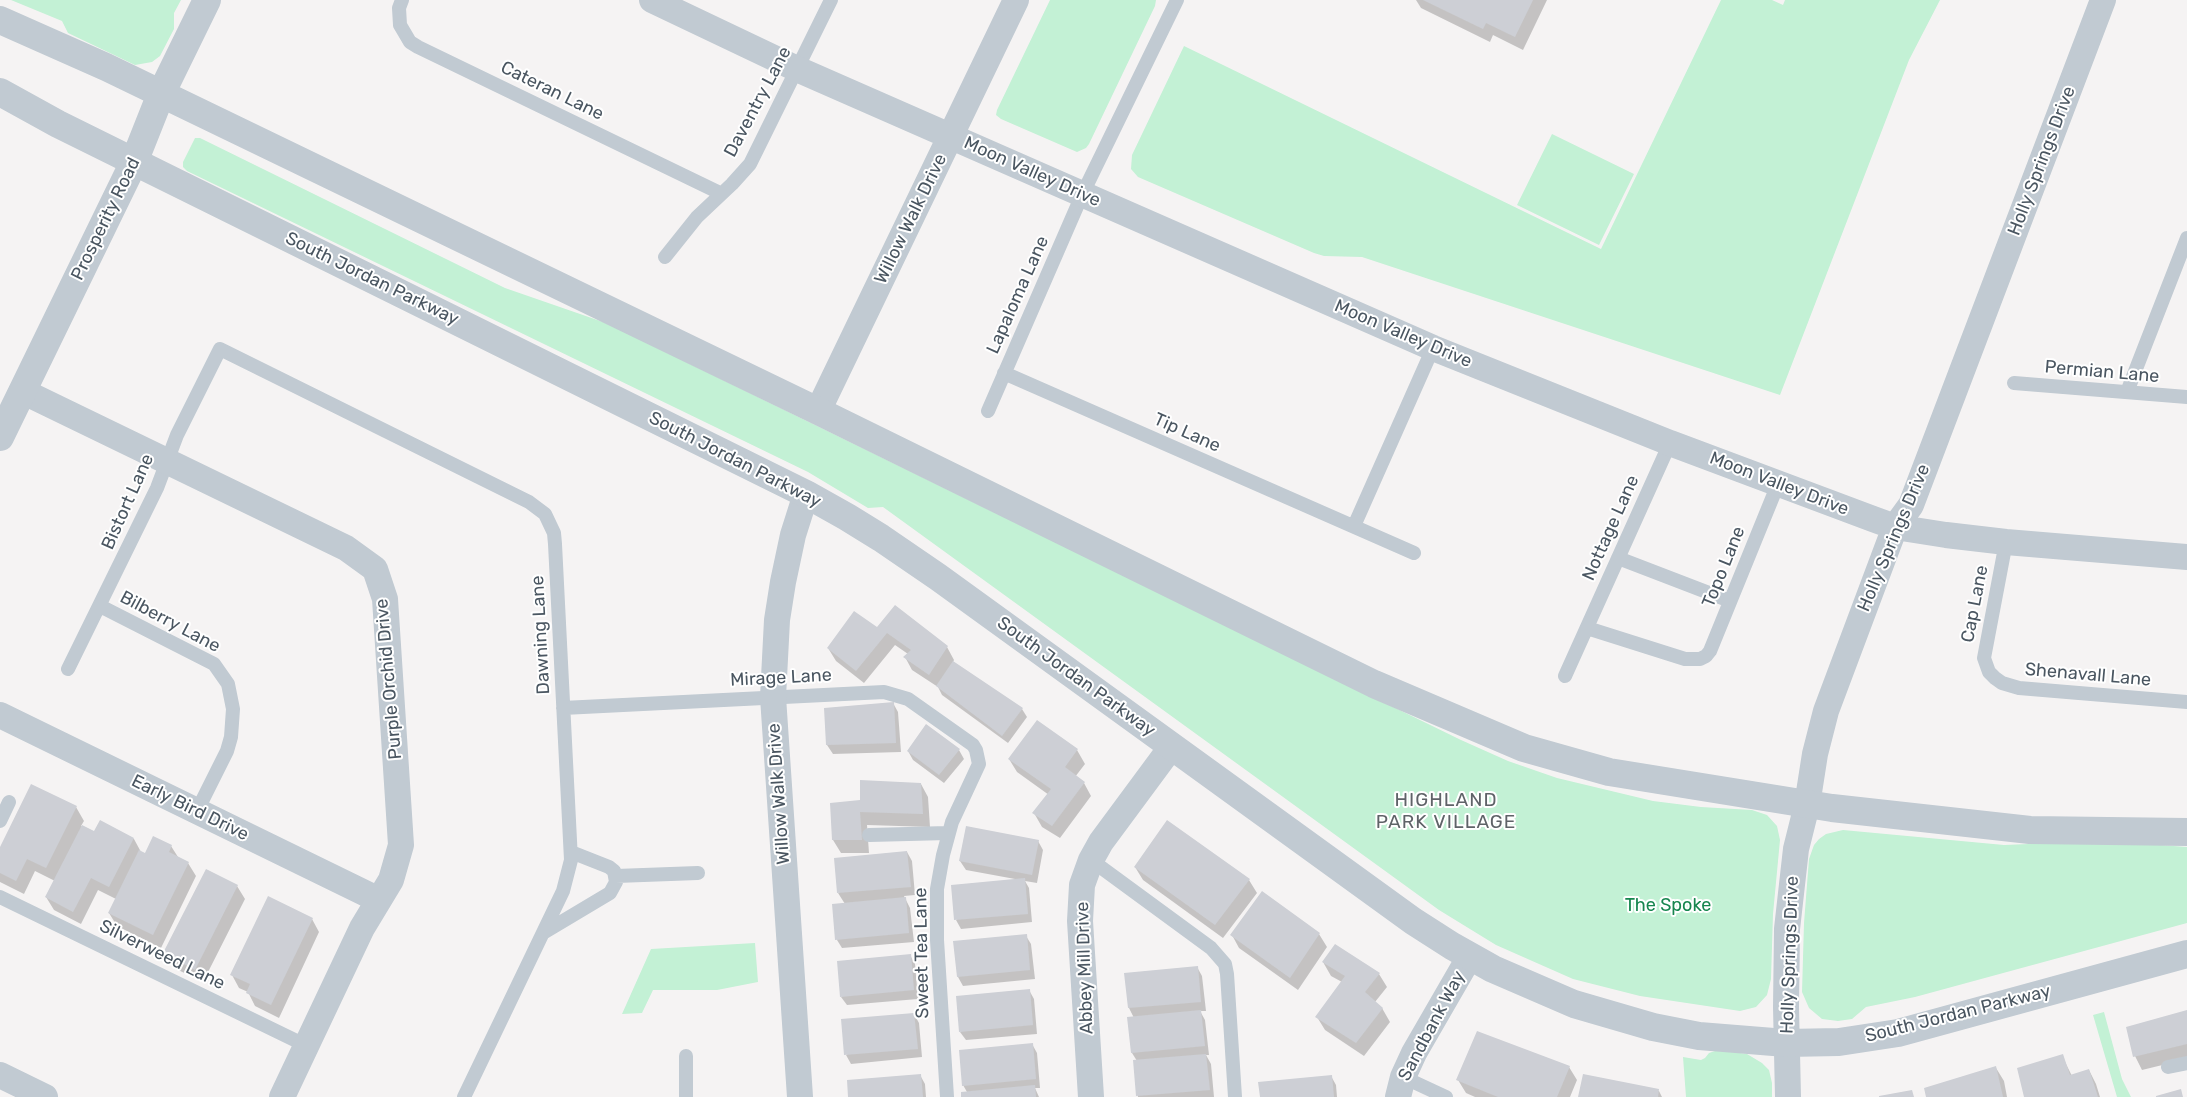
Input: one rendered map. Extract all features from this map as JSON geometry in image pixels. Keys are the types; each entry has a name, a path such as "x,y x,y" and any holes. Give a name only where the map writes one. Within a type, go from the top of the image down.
{"street":[{"name":"Prosperity Road","path":"0,437 134,162 161,94 207,0"},
{"name":"Moon Valley Drive","path":"652,0 797,70 1432,348 1670,443 1896,527 2006,542 2187,557"},
{"name":"Willow Walk Drive","path":"818,410 1016,0"},
{"name":"Holly Springs Drive","path":"1788,1097 1786,1043 1787,929 1796,849 1807,804 1815,754 1826,711 1896,527 1911,505 2103,0"},
{"path":"0,20 106,66 818,410 1374,684 1524,748 1609,772 1807,804 2030,830 2187,832"},
{"name":"South Jordan Parkway","path":"0,92 134,162 806,494 873,533 910,557 1413,921 1470,956 1536,988 1613,1016 1653,1027 1699,1036 1786,1043 1839,1042 1898,1032 2187,954"},
{"name":"Purple Orchid Drive","path":"22,391 346,548 375,569 385,599 401,845 391,880 362,928 282,1097"},
{"name":"Willow Walk Drive","path":"800,1097 773,697 775,639 783,582 806,494"},
{"name":"Early Bird Drive","path":"0,715 379,900"},
{"name":"Abbey Mill Drive","path":"1091,1097 1080,903 1082,885 1091,860 1101,842 1172,746"},
{"name":"Sandbank Way","path":"1401,1087 1414,1053 1470,956"},
{"path":"0,1075 45,1097"}],"lane":[{"name":"Cateran Lane","path":"402,0 399,8 400,25 410,42 418,47 720,193"},
{"name":"Daventry Lane","path":"665,257 697,217 750,164 831,0"},
{"name":"Lapaloma Lane","path":"988,411 1082,195 1177,0"},
{"path":"2127,392 2187,238"},
{"path":"1354,526 1432,348"},
{"name":"Bistort Lane","path":"68,669 157,488 177,435 220,349"},
{"name":"Dawning Lane","path":"220,349 529,502 545,514 554,533 571,852 568,877 464,1097"},
{"name":"Tip Lane","path":"1004,373 1414,553"},
{"name":"Permian Lane","path":"2014,383 2187,397"},
{"name":"Nottage Lane","path":"1566,676 1670,443"},
{"name":"Topo Lane","path":"1587,628 1685,659 1700,659 1710,650 1778,484"},
{"name":"Cap Lane","path":"1989,672 1984,658 2006,542"},
{"path":"1618,558 1730,601"},
{"name":"Bilberry Lane","path":"100,606 214,664 228,684 234,709 231,737 227,751 197,811"},
{"name":"Shenavall Lane","path":"1989,672 2002,683 2019,688 2187,702"},
{"name":"Mirage Lane","path":"563,708 878,692 896,694 919,706 972,745 978,756"},
{"name":"Sweet Tea Lane","path":"947,1097 936,914 937,889 948,833 959,804 979,764 978,756"},
{"path":"0,821 9,802"},
{"path":"869,835 948,833"},
{"path":"543,933 610,893 614,888 616,876 609,867 571,852"},
{"path":"1091,860 1211,948 1224,964 1228,974 1235,1097"},
{"path":"616,876 698,873"},
{"name":"Silverweed Lane","path":"0,897 307,1046"},
{"path":"686,1056 686,1097"},
{"path":"2168,1067 2187,1063"},
{"path":"1401,1087 1446,1097"}],"green space":[{"path":"11,0 181,0 174,13 174,29 160,56 152,62 135,65 68,33 62,21"},
{"path":"1050,0 1156,0 1155,6 1089,144 1086,148 1077,152 1001,119 996,115"},
{"path":"1721,0 1772,0 1783,5 1785,0 1940,0 1909,60 1780,395 1362,257 1324,256 1314,253 1138,177 1131,169 1132,155 1184,46 1601,249"},
{"path":"1552,134 1634,174 1599,245 1517,205"},
{"name":"The Spoke","path":"195,138 200,138 505,288 606,323 1461,740 1508,761 1557,778 1653,801 1701,807 1752,810 1767,815 1777,826 1780,840 1773,914 1771,979 1767,995 1756,1007 1740,1011 1640,996 1573,979 1496,945 1439,910 883,507 868,508 808,472 187,171 183,167 183,162"},
{"path":"1843,830 2004,845 2105,841 2187,847 2187,923 1915,997 1866,1007 1852,1019 1838,1021 1822,1019 1809,1008 1802,992 1804,923 1809,859 1814,845 1819,839 1826,834"},
{"path":"755,943 758,982 717,990 653,990 642,1013 622,1014 651,949"},
{"path":"2104,1012 2122,1079 2131,1097 2117,1097 2093,1015"},
{"path":"1718,1050 1747,1054 1762,1063 1769,1070 1772,1083 1772,1097 1686,1097 1683,1057 1701,1060 1709,1053"}],"building":[{"path":"1423,0 1533,0 1515,37 1486,23 1483,29"},
{"path":"895,605 948,646 929,675 903,657 911,650 887,633 856,671 827,648 854,611 877,627"},
{"path":"953,661 1023,708 1002,736 936,686"},
{"path":"894,702 896,743 826,745 824,708"},
{"path":"1037,720 1078,749 1065,767 1085,782 1052,826 1032,813 1051,789 1008,759"},
{"path":"926,724 960,749 939,775 907,751"},
{"path":"860,780 921,783 923,814 860,812 862,840 832,840 830,803 860,800"},
{"path":"31,784 77,806 46,868 27,859 16,881 0,873 0,847"},
{"path":"100,820 134,838 109,887 91,878 73,912 45,897 82,825 94,831"},
{"path":"1167,820 1250,879 1215,925 1134,867"},
{"path":"966,826 1039,840 1032,875 959,861"},
{"path":"153,836 172,845 169,852 189,862 153,935 108,913 139,850 145,853"},
{"path":"907,851 911,887 837,893 834,858"},
{"path":"206,869 238,885 195,970 163,953"},
{"path":"1025,878 1028,914 954,920 951,885"},
{"path":"1262,891 1320,933 1290,978 1230,935"},
{"path":"268,896 313,918 271,1005 246,993 250,984 230,975"},
{"path":"906,897 909,933 835,940 832,904"},
{"path":"1027,934 1030,970 957,977 953,941"},
{"path":"1335,944 1380,973 1365,992 1383,1008 1356,1043 1315,1017 1345,976 1322,962"},
{"path":"911,954 914,990 840,997 837,961"},
{"path":"1198,966 1201,1002 1128,1008 1124,973"},
{"path":"1030,989 1033,1025 959,1032 956,996"},
{"path":"1201,1010 1205,1046 1131,1053 1127,1017"},
{"path":"2187,1010 2187,1044 2133,1057 2126,1027"},
{"path":"914,1013 918,1049 844,1055 841,1019"},
{"path":"1477,1031 1570,1066 1557,1097 1498,1097 1456,1080"},
{"path":"1033,1043 1036,1079 962,1086 959,1050"},
{"path":"1206,1054 1210,1090 1136,1096 1133,1060"},
{"path":"2063,1054 2070,1075 2089,1069 2098,1097 2024,1097 2017,1068"},
{"path":"1996,1066 2003,1097 1926,1097 1924,1088"},
{"path":"921,1074 923,1097 848,1097 847,1080"},
{"path":"1583,1074 1659,1089 1658,1097 1578,1097"},
{"path":"1332,1075 1334,1097 1260,1097 1258,1082"},
{"path":"1035,1085 1036,1097 961,1097 961,1092"},
{"path":"2181,1089 2183,1097 2156,1097 2156,1096"},
{"path":"1912,1090 1914,1097 1879,1097 1879,1096"}],"district":[{"name":"HIGHLAND PARK VILLAGE","path":"1446,812"}]}
